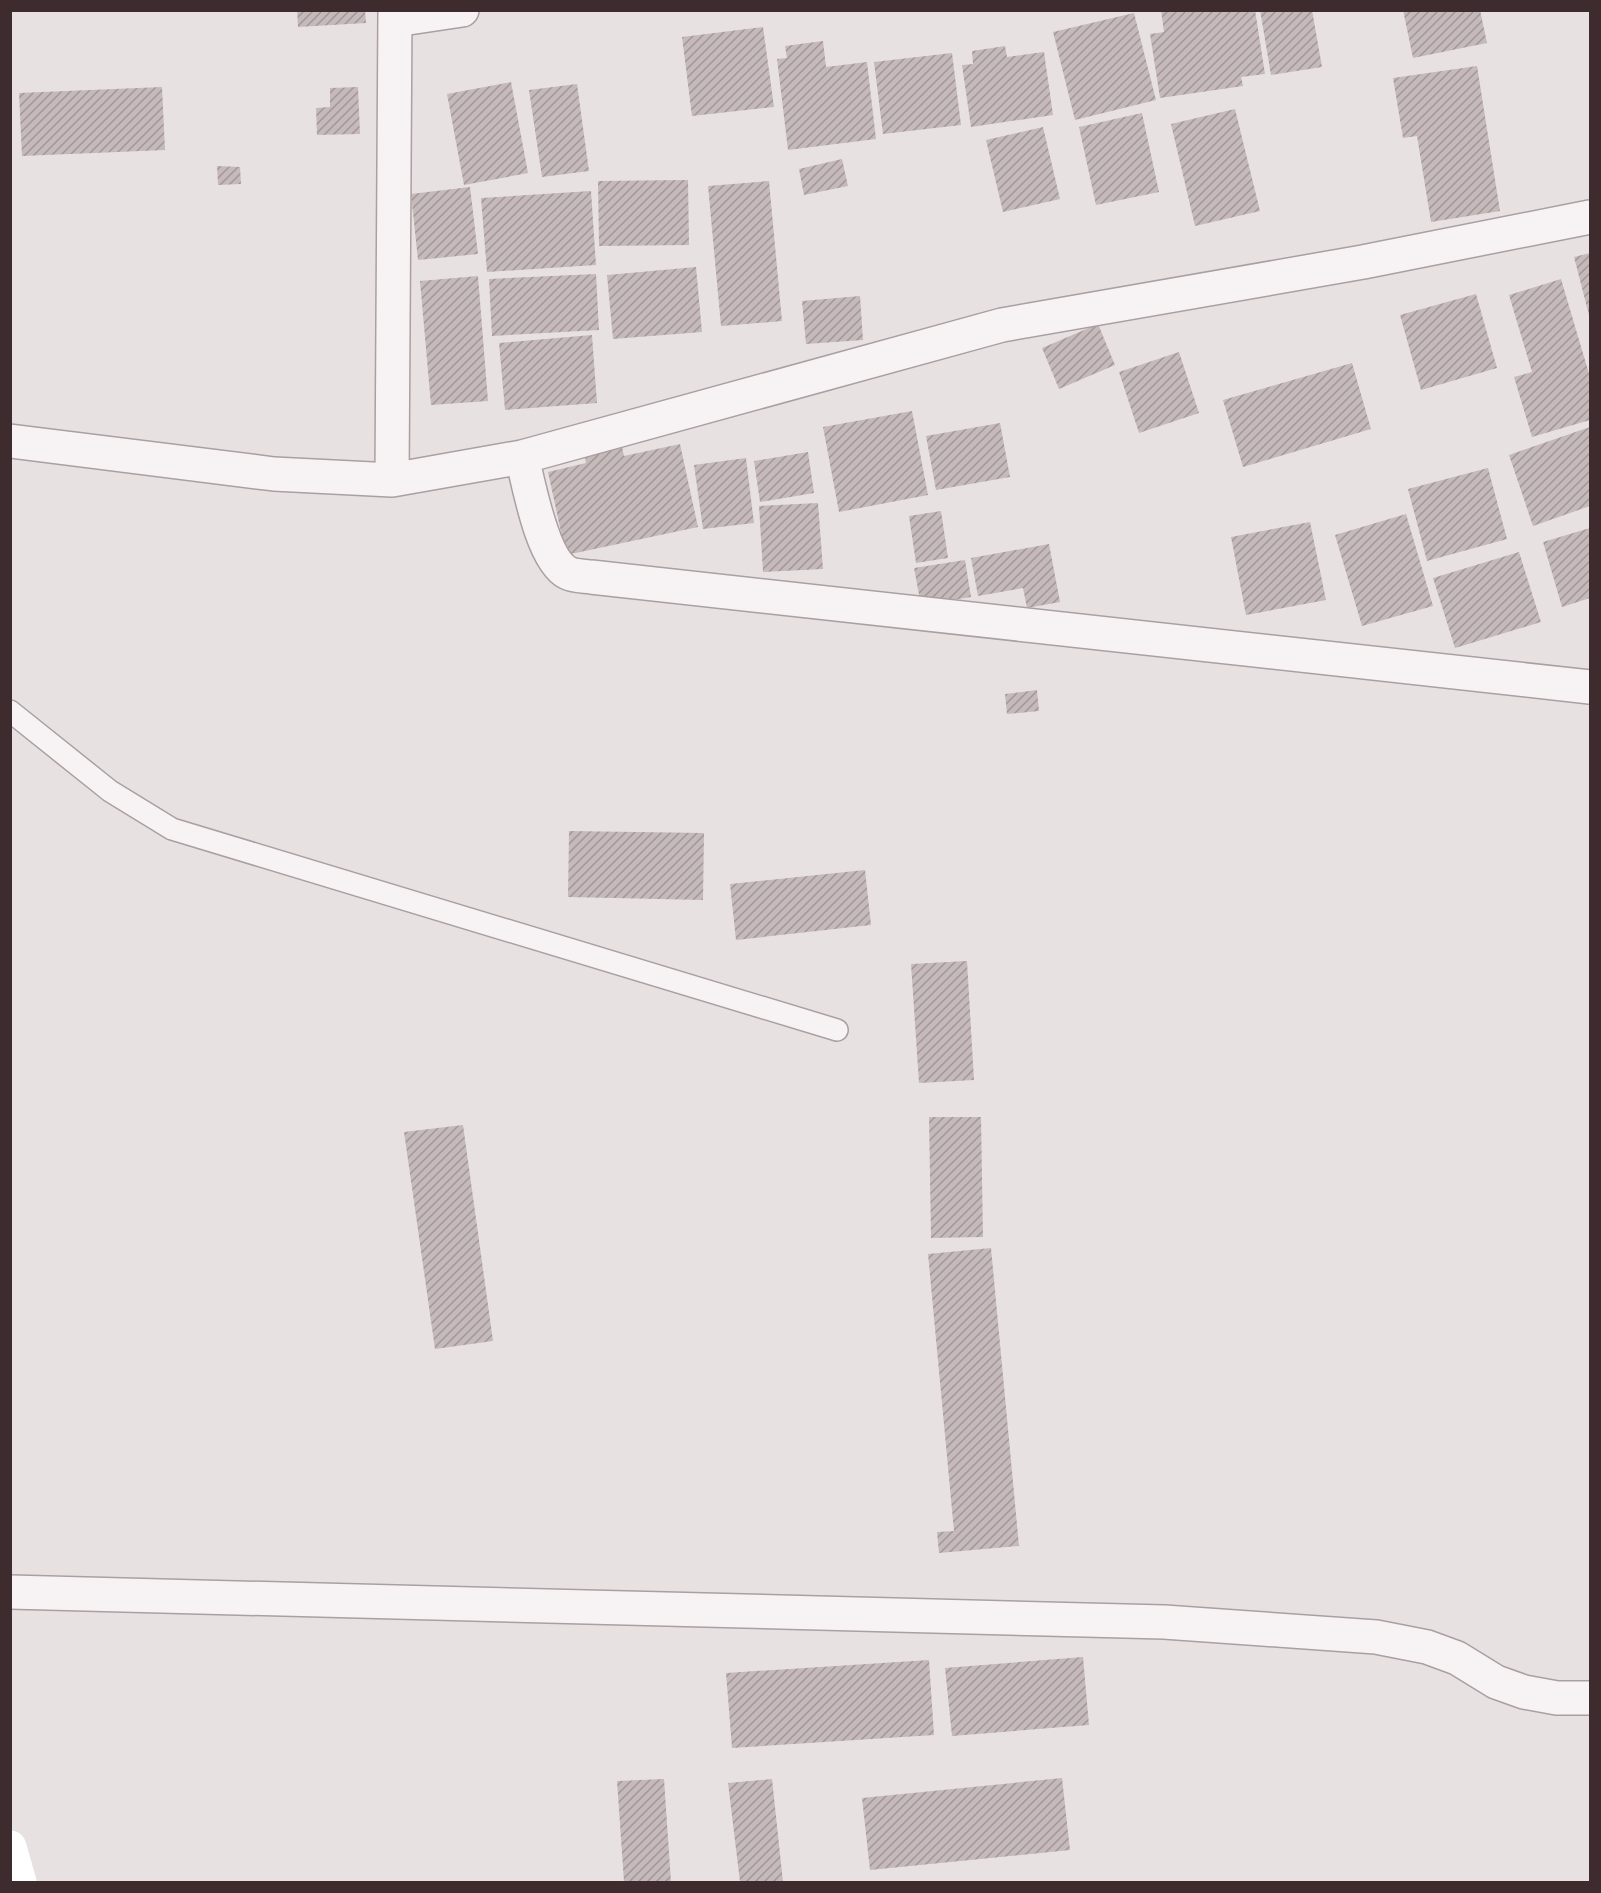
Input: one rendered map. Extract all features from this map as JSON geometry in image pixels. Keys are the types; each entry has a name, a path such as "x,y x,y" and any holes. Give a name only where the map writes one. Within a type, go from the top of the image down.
{"street":[{"path":"392,480 395,15 462,10"},
{"path":"10,441 274,474 392,480 522,457 1002,325 1363,261 1590,217"},
{"path":"522,457 545,543 555,561 568,573 1590,687"},
{"path":"10,1592 1164,1622 1376,1637 1427,1647 1457,1658 1496,1682 1524,1692 1557,1698 1590,1698"},
{"path":"10,1847 20,1882"}],"lane":[{"path":"10,711 110,791 172,829 837,1030"}],"building":[{"path":"297,10 365,10 366,23 298,27"},
{"path":"1161,10 1255,10 1265,74 1241,77 1243,86 1160,98 1150,34 1164,32"},
{"path":"1260,10 1312,10 1322,67 1271,75"},
{"path":"1403,10 1480,10 1487,43 1413,58"},
{"path":"1134,13 1156,100 1075,120 1053,32"},
{"path":"763,27 774,107 692,116 682,37"},
{"path":"823,41 826,67 867,62 876,139 788,150 777,59 787,58 785,46"},
{"path":"1005,46 1007,57 1044,52 1053,115 971,127 962,65 973,64 972,51"},
{"path":"952,53 961,125 883,134 874,62"},
{"path":"1477,66 1500,211 1431,222 1417,136 1403,138 1393,78"},
{"path":"511,82 528,173 464,185 447,94"},
{"path":"577,84 589,171 542,177 529,90"},
{"path":"162,87 165,150 22,156 19,93"},
{"path":"358,87 360,134 317,135 316,108 330,107 330,88"},
{"path":"1235,109 1260,211 1195,226 1171,124"},
{"path":"1142,113 1159,192 1096,205 1079,127"},
{"path":"1043,127 1060,199 1003,212 986,140"},
{"path":"842,159 848,186 804,195 799,169"},
{"path":"217,166 240,167 241,184 218,185"},
{"path":"688,180 689,245 599,246 598,181"},
{"path":"769,181 782,321 721,326 708,186"},
{"path":"470,187 478,254 418,260 411,194"},
{"path":"591,191 596,265 487,272 481,198"},
{"path":"1590,253 1590,319 1574,257"},
{"path":"696,267 702,332 613,339 607,275"},
{"path":"596,274 599,330 492,336 489,279"},
{"path":"478,276 488,401 431,405 420,281"},
{"path":"1561,279 1590,377 1590,420 1532,437 1514,377 1532,372 1509,295"},
{"path":"1476,294 1497,368 1421,390 1400,315"},
{"path":"860,296 863,340 806,344 802,301"},
{"path":"1098,324 1115,365 1059,389 1042,348"},
{"path":"592,335 597,403 505,410 499,343"},
{"path":"1179,352 1199,413 1139,433 1119,372"},
{"path":"1352,363 1371,429 1243,467 1223,400"},
{"path":"912,411 928,495 839,512 823,427"},
{"path":"1000,423 1010,477 936,490 926,436"},
{"path":"1590,427 1590,506 1533,526 1509,455"},
{"path":"621,442 624,456 680,444 698,527 566,555 548,472 586,463 584,451"},
{"path":"808,452 814,493 760,502 754,461"},
{"path":"746,458 754,523 703,529 694,465"},
{"path":"1488,468 1507,539 1427,561 1408,489"},
{"path":"818,503 823,569 763,572 759,506"},
{"path":"941,511 948,558 916,563 909,516"},
{"path":"1406,514 1433,606 1362,626 1335,535"},
{"path":"1310,522 1326,600 1246,615 1231,537"},
{"path":"1590,528 1590,598 1562,607 1543,542"},
{"path":"1049,544 1060,602 1027,608 1023,588 978,596 971,558"},
{"path":"1519,552 1541,622 1455,648 1433,578"},
{"path":"965,560 971,597 921,605 914,568"},
{"path":"1037,690 1039,711 1007,714 1005,694"},
{"path":"569,831 704,833 703,900 568,897"},
{"path":"865,870 871,925 736,940 730,884"},
{"path":"967,961 974,1080 919,1083 911,964"},
{"path":"929,1117 981,1117 983,1237 931,1238"},
{"path":"463,1125 493,1341 435,1349 404,1132"},
{"path":"991,1248 1019,1546 939,1553 937,1532 954,1531 928,1254"},
{"path":"1083,1657 1089,1725 952,1736 945,1668"},
{"path":"929,1660 934,1735 732,1748 726,1673"},
{"path":"1062,1778 1070,1850 870,1870 862,1798"},
{"path":"664,1779 671,1882 624,1882 617,1781"},
{"path":"772,1779 783,1882 740,1882 728,1783"}]}
